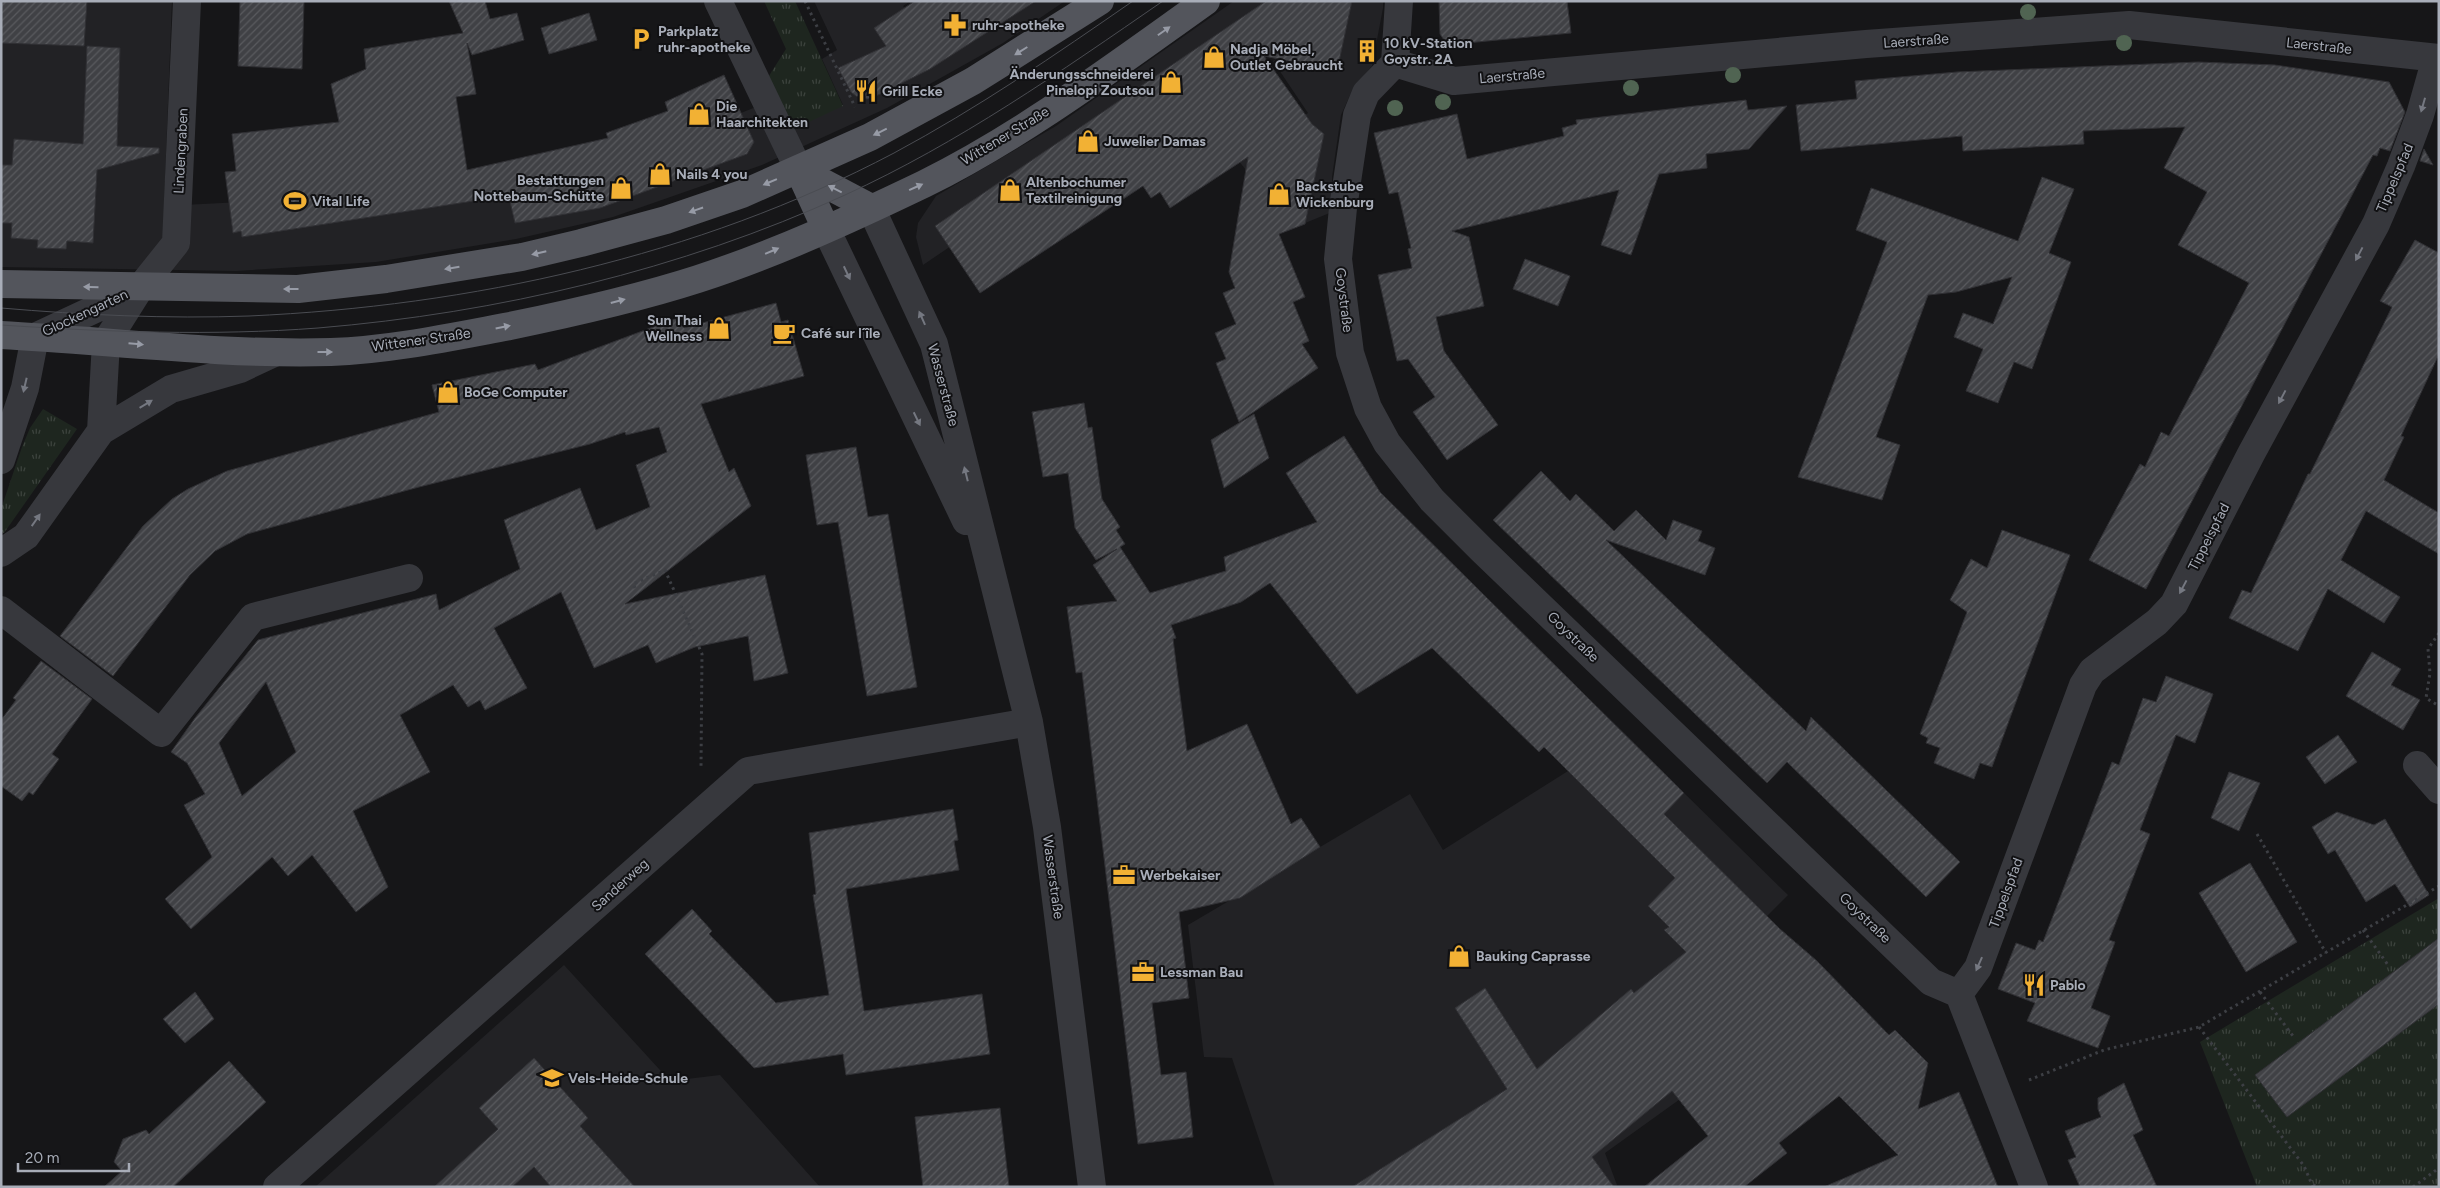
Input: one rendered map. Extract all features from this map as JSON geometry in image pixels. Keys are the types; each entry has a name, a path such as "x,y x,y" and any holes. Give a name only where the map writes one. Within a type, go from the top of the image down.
{"main road":[{"path":"1,284 140,288 298,289 386,279 522,257 666,220 742,194 870,137 973,81 1100,1"},
{"name":"Wittener Straße","path":"1,335 182,348 276,352 334,352 402,344 571,314 697,279 826,229 926,183 1032,121 1206,1"},
{"path":"799,170 871,208"},
{"path":"799,170 826,229"}],"street":[{"name":"Lindengraben","path":"140,288 176,244 187,1"},
{"path":"718,1 799,170"},
{"path":"1395,63 1399,1"},
{"name":"Laerstraße","path":"1395,63 1454,80 1866,44 2129,25 2438,58"},
{"name":"Tippelspfad","path":"1959,994 1978,968 2083,685 2092,671 2157,622 2174,604 2251,454 2376,224 2402,166 2438,58"},
{"name":"Goystraße","path":"1395,63 1366,93 1357,115 1343,208 1338,259 1350,353 1368,408 1388,443 1432,500 1756,815 1931,982 1959,994"},
{"name":"Wasserstraße","path":"871,208 934,344 1029,722 1048,837 1092,1187"},
{"name":"Wasserstraße","path":"826,229 991,572"},
{"name":"Glockengarten","path":"1,460 25,388 35,337 140,288"},
{"name":"Glockengarten","path":"101,431 106,342 140,288"},
{"path":"1,553 26,536 101,431 171,390 240,369 276,352"},
{"path":"1,610 161,733 253,617 409,578"},
{"name":"Sanderweg","path":"277,1187 748,771 1029,722"},
{"path":"2417,765 2439,790"},
{"path":"1959,994 2034,1187"}],"path":[{"path":"805,1 870,137"},
{"path":"635,588 633,584 665,570 702,654 700,813"},
{"path":"2439,633 2428,649 2430,673 2426,698 2439,706"},
{"path":"2257,834 2326,953"},
{"path":"1998,1093 2104,1050 2199,1027 2439,886"},
{"path":"2363,930 2388,965"},
{"path":"2260,992 2293,1036"},
{"path":"2199,1027 2304,1166 2313,1186 2320,1187"},
{"path":"2413,1187 2439,1168"}],"shaded area":[{"path":"1,1 172,1 164,206 470,190 603,168 776,99 843,105 822,59 837,50 814,1 910,1 903,6 907,11 977,1 1065,1 1003,43 887,108 762,165 613,217 516,239 376,262 236,271 1,267"},
{"path":"1234,1 1383,1 1372,66 1352,91 1341,115 1332,177 1332,212 1232,253 1246,170 1238,160 1308,113 1273,61 1283,54 1293,68 1309,57 1308,4 923,265 916,237 918,223 936,196 1056,126"},
{"name":"Bauking Caprasse","path":"1625,735 1788,895 1695,988 1747,1051 1605,1153 1617,1185 1615,1187 1275,1187 1232,1058 1204,1057 1188,925 1410,794 1443,850"},
{"name":"Vels-Heide-Schule","path":"564,965 670,1081 720,1075 820,1187 315,1187"}],"green space":[{"path":"764,1 795,1 843,106 792,130 767,79 786,49"},
{"path":"43,409 77,429 4,533 1,532 1,509 22,447 30,428"},
{"path":"2439,898 2439,1187 2257,1187 2200,1042"}],"building":[{"path":"1,1 87,1 84,46 1,43"},
{"path":"240,1 304,1 302,69 238,66"},
{"path":"449,1 485,1 490,19 517,13 524,40 472,55 467,43 476,94 456,97 467,170 608,138 606,133 668,111 665,102 724,75 754,142 747,154 600,208 515,223 508,193 499,197 242,237 241,231 233,233 225,172 236,171 232,134 339,122 331,84 366,69 364,49 463,33"},
{"path":"915,1 1036,1 930,69 872,98 867,99 856,96 851,92 838,68 886,46 874,28"},
{"path":"1266,1 1352,1 1337,71 1264,56 1312,124 1324,134 1305,224 1279,234 1305,297 1293,302 1309,341 1302,344 1318,368 1239,422 1216,363 1226,359 1215,333 1236,324 1223,293 1235,288 1229,272 1248,157 1170,208 1160,192 1151,198 1143,186 980,293 935,226"},
{"path":"1439,1 1567,1 1571,33 1456,44 1446,43 1440,34"},
{"path":"589,13 597,40 549,54 541,28"},
{"path":"87,46 120,48 117,146 159,148 159,153 97,170 93,243 67,241 66,249 37,248 38,240 11,238 12,223 1,223 1,165 12,165 14,139 83,144"},
{"path":"2198,62 2275,65 2389,82 2405,112 2390,151 2380,148 2377,156 2373,155 2146,589 2089,560 2140,464 2145,467 2161,432 2169,436 2249,283 2178,245 2207,192 2164,168 2185,127 2083,131 2084,144 1963,151 1962,136 1801,151 1796,105 1857,99 1855,81 1957,72"},
{"path":"1746,100 1748,110 1787,106 1749,149 1706,154 1707,168 1659,174 1631,255 1601,245 1619,190 1452,231 1469,237 1484,306 1436,317 1444,351 1498,425 1447,460 1413,412 1435,397 1408,359 1397,361 1378,275 1412,268 1408,249 1411,248 1398,192 1389,194 1374,133 1457,114 1467,159 1564,136 1562,128 1577,124 1576,120"},
{"path":"2424,149 2433,165 2420,161"},
{"path":"2042,177 2074,189 2049,253 2071,262 2032,369 2014,362 1998,403 1966,391 1983,349 1954,337 1963,313 1993,324 2012,277 1956,292 1928,295 1876,437 1900,445 1882,500 1798,477 1887,242 1856,230 1871,188 2018,241"},
{"path":"2415,240 2439,253 2439,354 2401,436 2404,437 2384,480 2439,513 2439,554 2366,511 2341,560 2400,597 2384,623 2328,589 2298,651 2229,618 2242,590 2251,593 2308,474 2310,474 2392,307 2380,301"},
{"path":"1525,259 1570,276 1558,306 1513,289"},
{"path":"776,303 781,322 788,320 804,376 701,404 729,472 734,468 751,506 625,604 765,575 788,673 754,681 748,636 695,647 656,663 648,645 594,668 561,592 494,628 527,688 485,710 480,700 468,707 453,685 400,715 430,772 353,811 388,887 356,912 312,855 288,876 272,857 191,929 165,899 212,857 184,805 205,794 187,763 171,752 195,718 258,640 436,594 439,610 520,569 504,520 580,488 596,530 650,507 636,465 667,452 659,427 626,435 625,432 590,444 419,487 247,534 215,551 190,575 113,676 60,636 143,526 172,499 188,489 227,471 439,412 432,385 535,364 538,370 680,317 684,328","holes":["266,682 296,752 242,796 219,743"]},
{"path":"1084,403 1088,428 1092,427 1102,499 1120,527 1116,530 1125,544 1120,547 1150,593 1226,571 1224,557 1317,522 1286,473 1344,436 1380,492 1684,793 1664,814 1780,929 1817,961 1889,1035 1895,1030 1928,1063 1918,1109 1959,1092 1998,1187 1824,1187 1898,1155 1839,1096 1779,1143 1787,1153 1744,1187 1644,1187 1708,1136 1672,1091 1592,1157 1614,1187 1352,1187 1507,1089 1455,1008 1485,988 1537,1069 1631,989 1634,993 1686,952 1664,930 1669,927 1648,906 1675,878 1544,747 1539,752 1432,648 1357,694 1270,583 1241,602 1171,625 1176,638 1173,639 1187,751 1247,724 1291,824 1301,818 1320,847 1240,898 1179,912 1189,998 1152,1003 1161,1075 1186,1072 1193,1137 1138,1144 1082,672 1076,673 1067,607 1117,601 1093,565 1117,549 1096,560 1075,528 1068,473 1043,477 1032,412"},
{"path":"1254,414 1269,458 1224,488 1211,440"},
{"path":"856,447 868,517 888,514 917,687 867,696 838,522 817,525 806,455"},
{"path":"1541,471 1570,501 1576,494 1614,531 1636,510 1666,540 1673,520 1702,531 1698,541 1715,548 1705,575 1606,540 1806,731 1811,717 1960,862 1926,897 1787,762 1767,783 1493,520"},
{"path":"2002,530 2070,555 1992,767 1980,763 1974,779 1934,763 1940,748 1926,743 1928,738 1920,734 1967,612 1950,600 1971,559 1987,568"},
{"path":"2372,652 2401,669 2391,685 2420,700 2403,730 2346,696"},
{"path":"41,661 92,699 52,754 59,759 33,795 29,792 22,801 1,786 1,720 16,700 13,698"},
{"path":"2166,676 2213,694 2195,743 2176,735 2140,830 2150,834 2109,940 2115,942 2091,1008 2110,1016 2098,1048 2027,1021 2035,1003 1998,989 2016,943 2035,950 2039,940 2043,942 2112,762 2119,765 2143,698 2156,702"},
{"path":"2338,735 2357,762 2325,784 2306,757"},
{"path":"2229,772 2260,783 2239,831 2211,818"},
{"path":"953,809 958,840 954,841 959,870 846,889 864,1011 982,994 990,1054 846,1075 843,1054 754,1068 645,954 692,909 712,931 709,934 776,1003 829,995 813,895 816,894 809,833"},
{"path":"2337,812 2374,825 2385,819 2429,895 2410,907 2395,884 2366,902 2335,850 2328,854 2312,827"},
{"path":"2250,863 2297,942 2246,972 2199,893"},
{"path":"2439,938 2439,1004 2287,1117 2255,1075"},
{"path":"195,992 214,1019 185,1043 163,1019"},
{"path":"534,1058 588,1118 580,1126 635,1187 551,1187 534,1167 512,1187 434,1187 498,1129 479,1108"},
{"path":"229,1061 266,1102 173,1187 104,1187 122,1171 114,1162 123,1139 146,1130 149,1134"},
{"path":"2124,1083 2143,1130 2133,1135 2157,1187 2080,1187 2068,1160 2076,1157 2065,1131 2101,1117 2098,1109 2098,1098"},
{"path":"1000,1108 1009,1187 923,1187 915,1117"}],"tram line":[{"path":"1,308 63,313 187,317 249,316 332,310 415,301 498,287 580,270 662,248 741,221 819,189 894,153 986,99 1133,1"},
{"path":"1,325 80,330 160,332 239,332 318,328 386,321 521,299 588,284 654,266 783,222 887,175 1008,105 1163,1"}],"place":[{"name":"ruhr-apotheke","path":"955,25"},
{"name":"Parkplatz ruhr-apotheke","path":"641,39"},
{"name":"10 kV-Station Goystr. 2A","path":"1367,51"},
{"name":"Nadja Möbel, Outlet Gebraucht","path":"1214,57"},
{"name":"Änderungsschneiderei Pinelopi Zoutsou","path":"1171,82"},
{"name":"Grill Ecke","path":"866,91"},
{"name":"Die Haarchitekten","path":"699,114"},
{"name":"Juwelier Damas","path":"1088,141"},
{"name":"Nails 4 you","path":"660,174"},
{"name":"Bestattungen Nottebaum-Schütte","path":"621,188"},
{"name":"Altenbochumer Textilreinigung","path":"1010,190"},
{"name":"Backstube Wickenburg","path":"1279,194"},
{"name":"Vital Life","path":"295,201"},
{"name":"Sun Thai Wellness","path":"719,328"},
{"name":"Café sur l´île","path":"784,333"},
{"name":"BoGe Computer","path":"448,392"},
{"name":"Werbekaiser","path":"1124,875"},
{"name":"Bauking Caprasse","path":"1459,956"},
{"name":"Lessman Bau","path":"1143,972"},
{"name":"Pablo","path":"2034,985"},
{"name":"Vels-Heide-Schule","path":"552,1078"}]}
